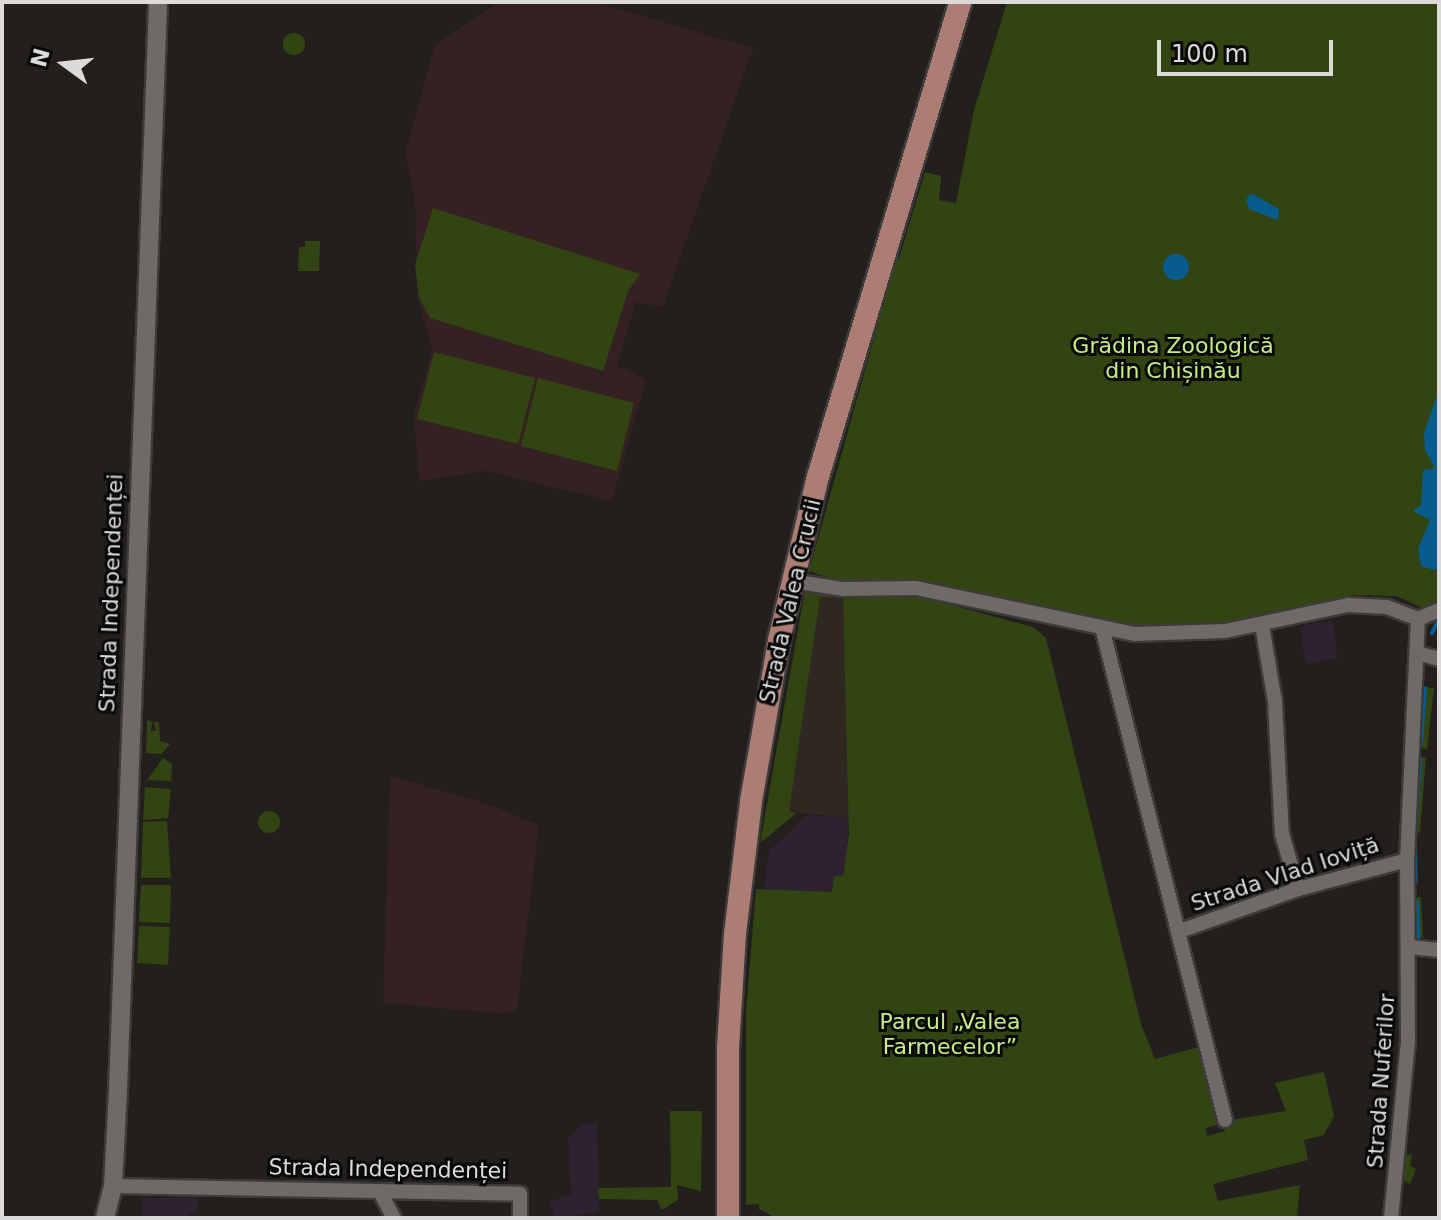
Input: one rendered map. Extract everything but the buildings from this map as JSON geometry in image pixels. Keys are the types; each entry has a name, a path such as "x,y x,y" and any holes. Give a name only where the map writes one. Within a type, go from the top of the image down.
{"main road":[{"name":"Strada Independenței","path":"105,1218 113,1186 158,2"},
{"name":"Strada Valea Crucii","path":"728,1218 728,1048 735,934 755,773 792,581 862,325 960,2"}],"street":[{"path":"792,581 843,589 916,588 1103,631 1171,637 1262,625 1348,605 1387,607 1418,619 1439,610"},
{"name":"Strada Nuferilor","path":"1391,1218 1404,1108 1410,947 1407,860 1418,619"},
{"path":"1262,625 1275,702 1282,834 1298,889"},
{"path":"1103,631 1180,931"},
{"path":"1417,653 1439,659"},
{"name":"Strada Vlad Ioviță","path":"1225,1120 1194,1008 1180,931 1298,889 1407,860"},
{"path":"1410,947 1439,950"},
{"name":"Strada Independenței","path":"113,1186 520,1194 520,1218"},
{"path":"380,1192 393,1215"}],"shaded area":[{"path":"499,2 595,2 753,48 663,307 636,302 617,365 646,379 612,501 486,471 419,481 414,415 432,350 417,294 415,201 405,153 435,45"},
{"path":"843,596 850,818 789,812 820,597"},
{"path":"1333,620 1337,658 1306,664 1300,626"},
{"path":"390,776 482,802 539,825 517,1009 508,1014 383,1003"},
{"path":"807,815 850,818 843,877 832,893 764,889 769,851"},
{"path":"597,1122 599,1212 554,1218 550,1201 571,1195 568,1137 580,1126"},
{"path":"142,1198 198,1198 197,1213 189,1213 189,1218 142,1218"}],"green space":[{"name":"Grădina Zoologică din Chișinău","path":"1007,2 1439,2 1439,607 1423,608 1396,596 1353,595 1244,624 1190,630 1116,627 929,584 838,581 809,571 888,288 891,258 899,258 925,172 941,176 939,200 956,203 974,110"},
{"path":"290,33 298,33 305,44 298,55 290,55 283,48 283,40"},
{"path":"433,208 640,274 628,291 603,371 430,318 419,297 415,265"},
{"path":"305,241 320,241 319,271 298,271 299,247 305,247"},
{"path":"434,352 535,378 518,444 417,419"},
{"path":"538,378 634,403 617,471 521,446"},
{"name":"Parcul „Valea Farmecelor”","path":"805,590 843,596 907,593 1033,627 1046,638 1141,1024 1155,1059 1199,1047 1220,1124 1206,1128 1207,1136 1225,1131 1224,1124 1231,1120 1286,1111 1275,1083 1324,1072 1334,1116 1324,1135 1304,1140 1308,1160 1213,1184 1218,1201 1300,1185 1297,1218 776,1218 759,1209 759,1204 746,1205 746,1011 756,889 832,892 834,876 843,876 849,833 843,597 820,597 789,812 797,813 760,843"},
{"path":"1424,687 1434,688 1427,749 1419,748"},
{"path":"147,720 153,722 150,731 156,731 154,722 159,722 160,741 170,744 162,754 146,753"},
{"path":"1418,757 1426,757 1420,833 1413,832"},
{"path":"163,758 172,764 171,781 147,780"},
{"path":"145,787 171,789 168,818 143,820"},
{"path":"269,811 277,814 280,822 277,830 269,833 261,830 258,822 261,814"},
{"path":"167,821 171,878 141,878 143,822"},
{"path":"141,885 171,885 170,923 139,922"},
{"path":"1415,897 1421,897 1423,939 1415,931"},
{"path":"139,926 170,927 168,965 137,963"},
{"path":"670,1111 702,1111 701,1191 677,1185 678,1200 662,1210 657,1200 599,1199 598,1188 671,1187"},
{"path":"1404,1154 1412,1155 1410,1166 1416,1169 1410,1184 1402,1179"}],"water":[{"path":"1251,193 1279,209 1278,220 1249,209 1246,200"},
{"path":"1176,254 1185,258 1189,267 1185,276 1176,280 1167,276 1163,267 1167,258"},
{"path":"1439,390 1439,569 1434,570 1421,566 1418,549 1430,520 1413,511 1421,505 1423,470 1435,468 1425,450 1424,433"}],"waterway":[{"path":"1432,633 1439,619"},
{"path":"1421,743 1425,688"},
{"path":"1416,826 1420,758"},
{"path":"1415,843 1416,882"},
{"path":"1417,902 1418,938"}]}
